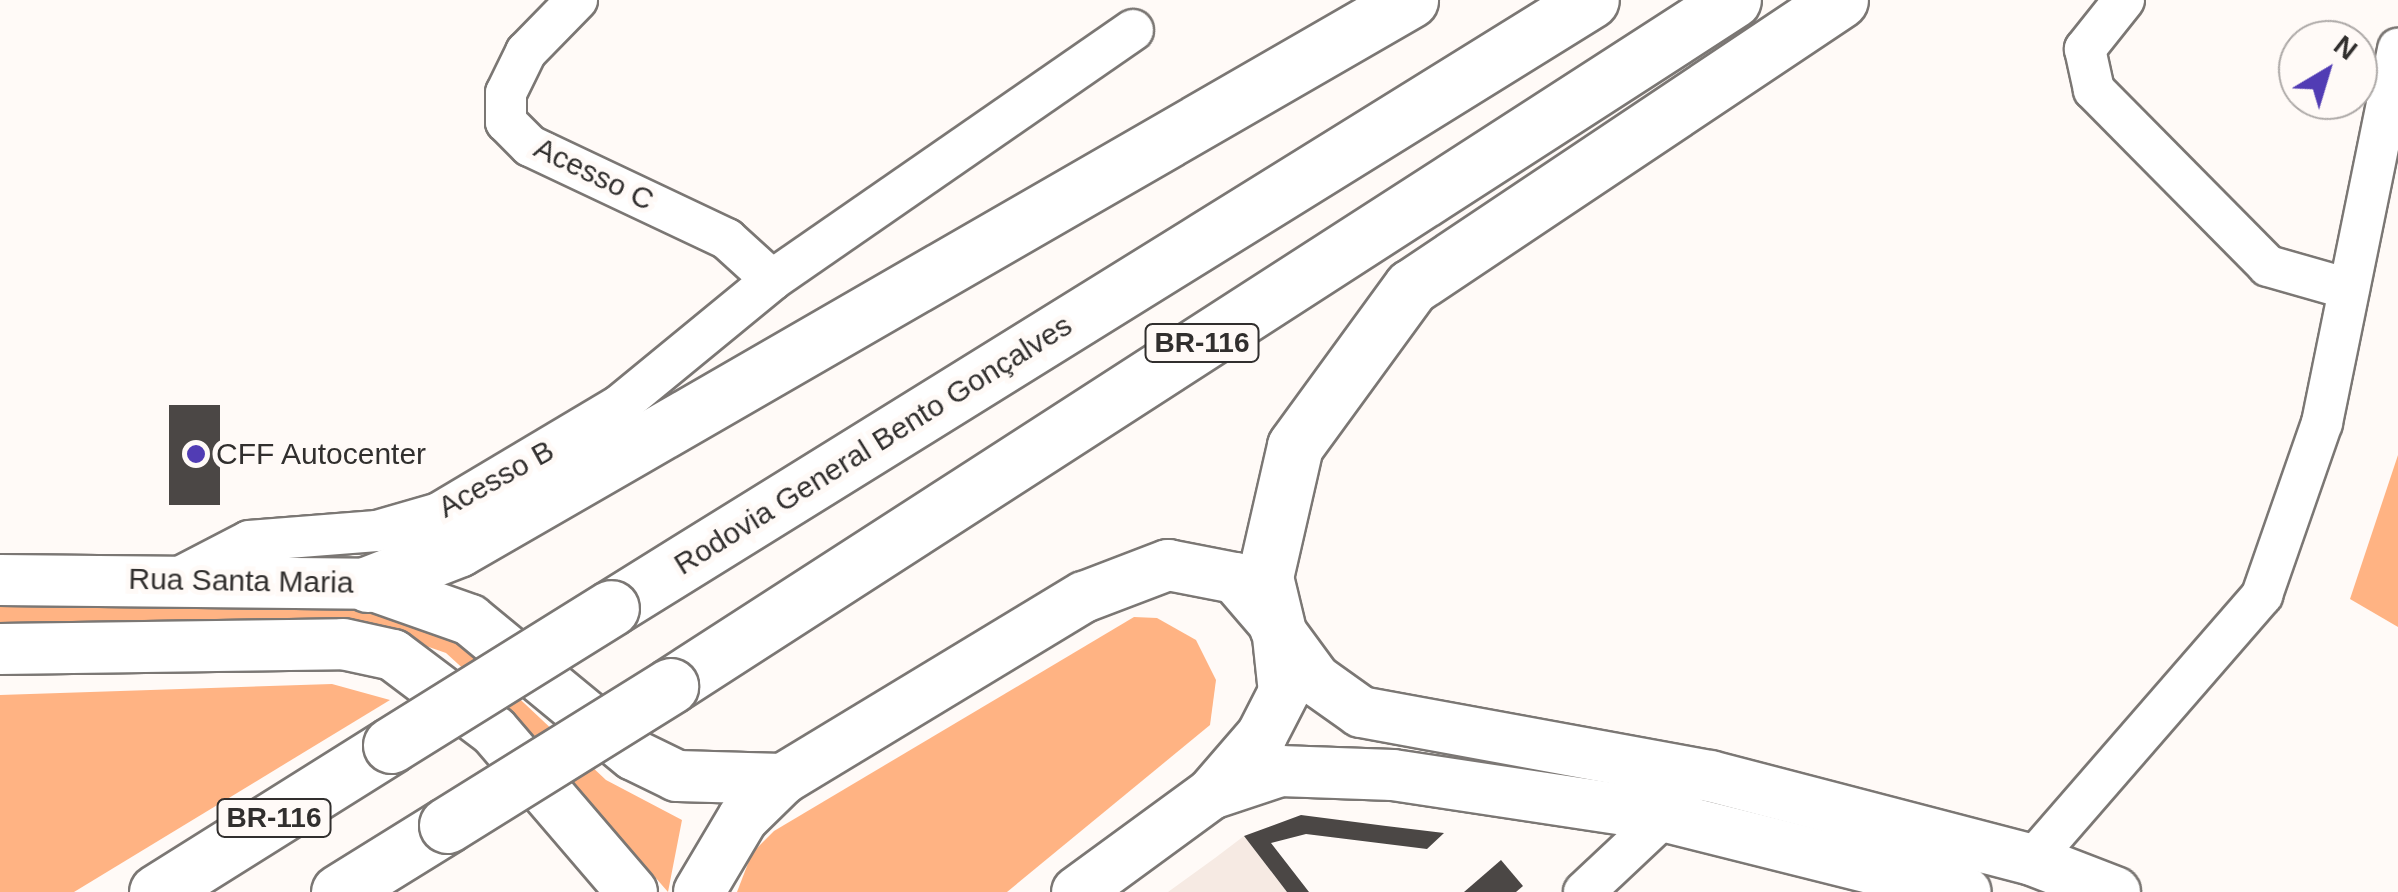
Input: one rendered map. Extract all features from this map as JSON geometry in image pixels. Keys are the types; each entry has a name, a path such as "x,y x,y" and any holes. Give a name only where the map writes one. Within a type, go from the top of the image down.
{"highway":[{"path":"368,584 458,549 1410,0"},
{"name":"Rodovia General Bento Gonçalves","path":"156,892 1591,0"},
{"name":"BR-116","path":"339,892 670,686 1733,0"},
{"path":"1277,627 1265,577 1295,446 1411,287 1840,0"}],"main road":[{"path":"699,892 743,818 783,779 1133,574 1204,566 1235,578 1316,680 1361,712 1710,776 2032,860 2115,892"},
{"name":"Rua Santa Maria","path":"0,580 368,584 470,620 634,755 677,776 783,779"},
{"path":"1077,892 1211,794 1262,735 1284,692 1277,627"},
{"name":"Rua Santa Maria","path":"0,649 342,644 393,655 494,731 632,892"},
{"path":"1211,794 1280,772 1334,769 1663,816 1966,892"}],"street":[{"name":"Acesso C","path":"577,0 526,52 506,93 506,122 530,146 727,240 766,273"},
{"path":"2124,0 2086,49 2094,90 2268,266 2349,288"},
{"name":"Acesso B","path":"176,580 249,541 376,531 439,513 620,405 766,273 1133,30"},
{"path":"2032,860 2262,594 2322,423 2398,49"},
{"path":"1584,892 1710,776"}],"shaded area":[{"path":"2398,455 2398,627 2350,599"},
{"path":"0,607 369,607 458,641 606,780 682,820 668,892 516,717 446,653 366,625 0,625"},
{"path":"1134,617 1157,618 1196,640 1216,680 1210,725 1007,892 737,892 752,853 774,831"},
{"path":"332,684 390,700 74,892 0,892 0,695"},
{"path":"1244,836 1287,892 1168,892 1215,858"}],"building":[{"name":"CFF Autocenter","path":"169,405 220,405 220,505 169,505"},
{"path":"1301,815 1444,833 1427,849 1306,834 1271,843 1309,892 1287,892 1244,836"},
{"path":"1501,860 1523,886 1516,892 1464,892"}],"place":[{"name":"CFF Autocenter","path":"196,454"}]}
